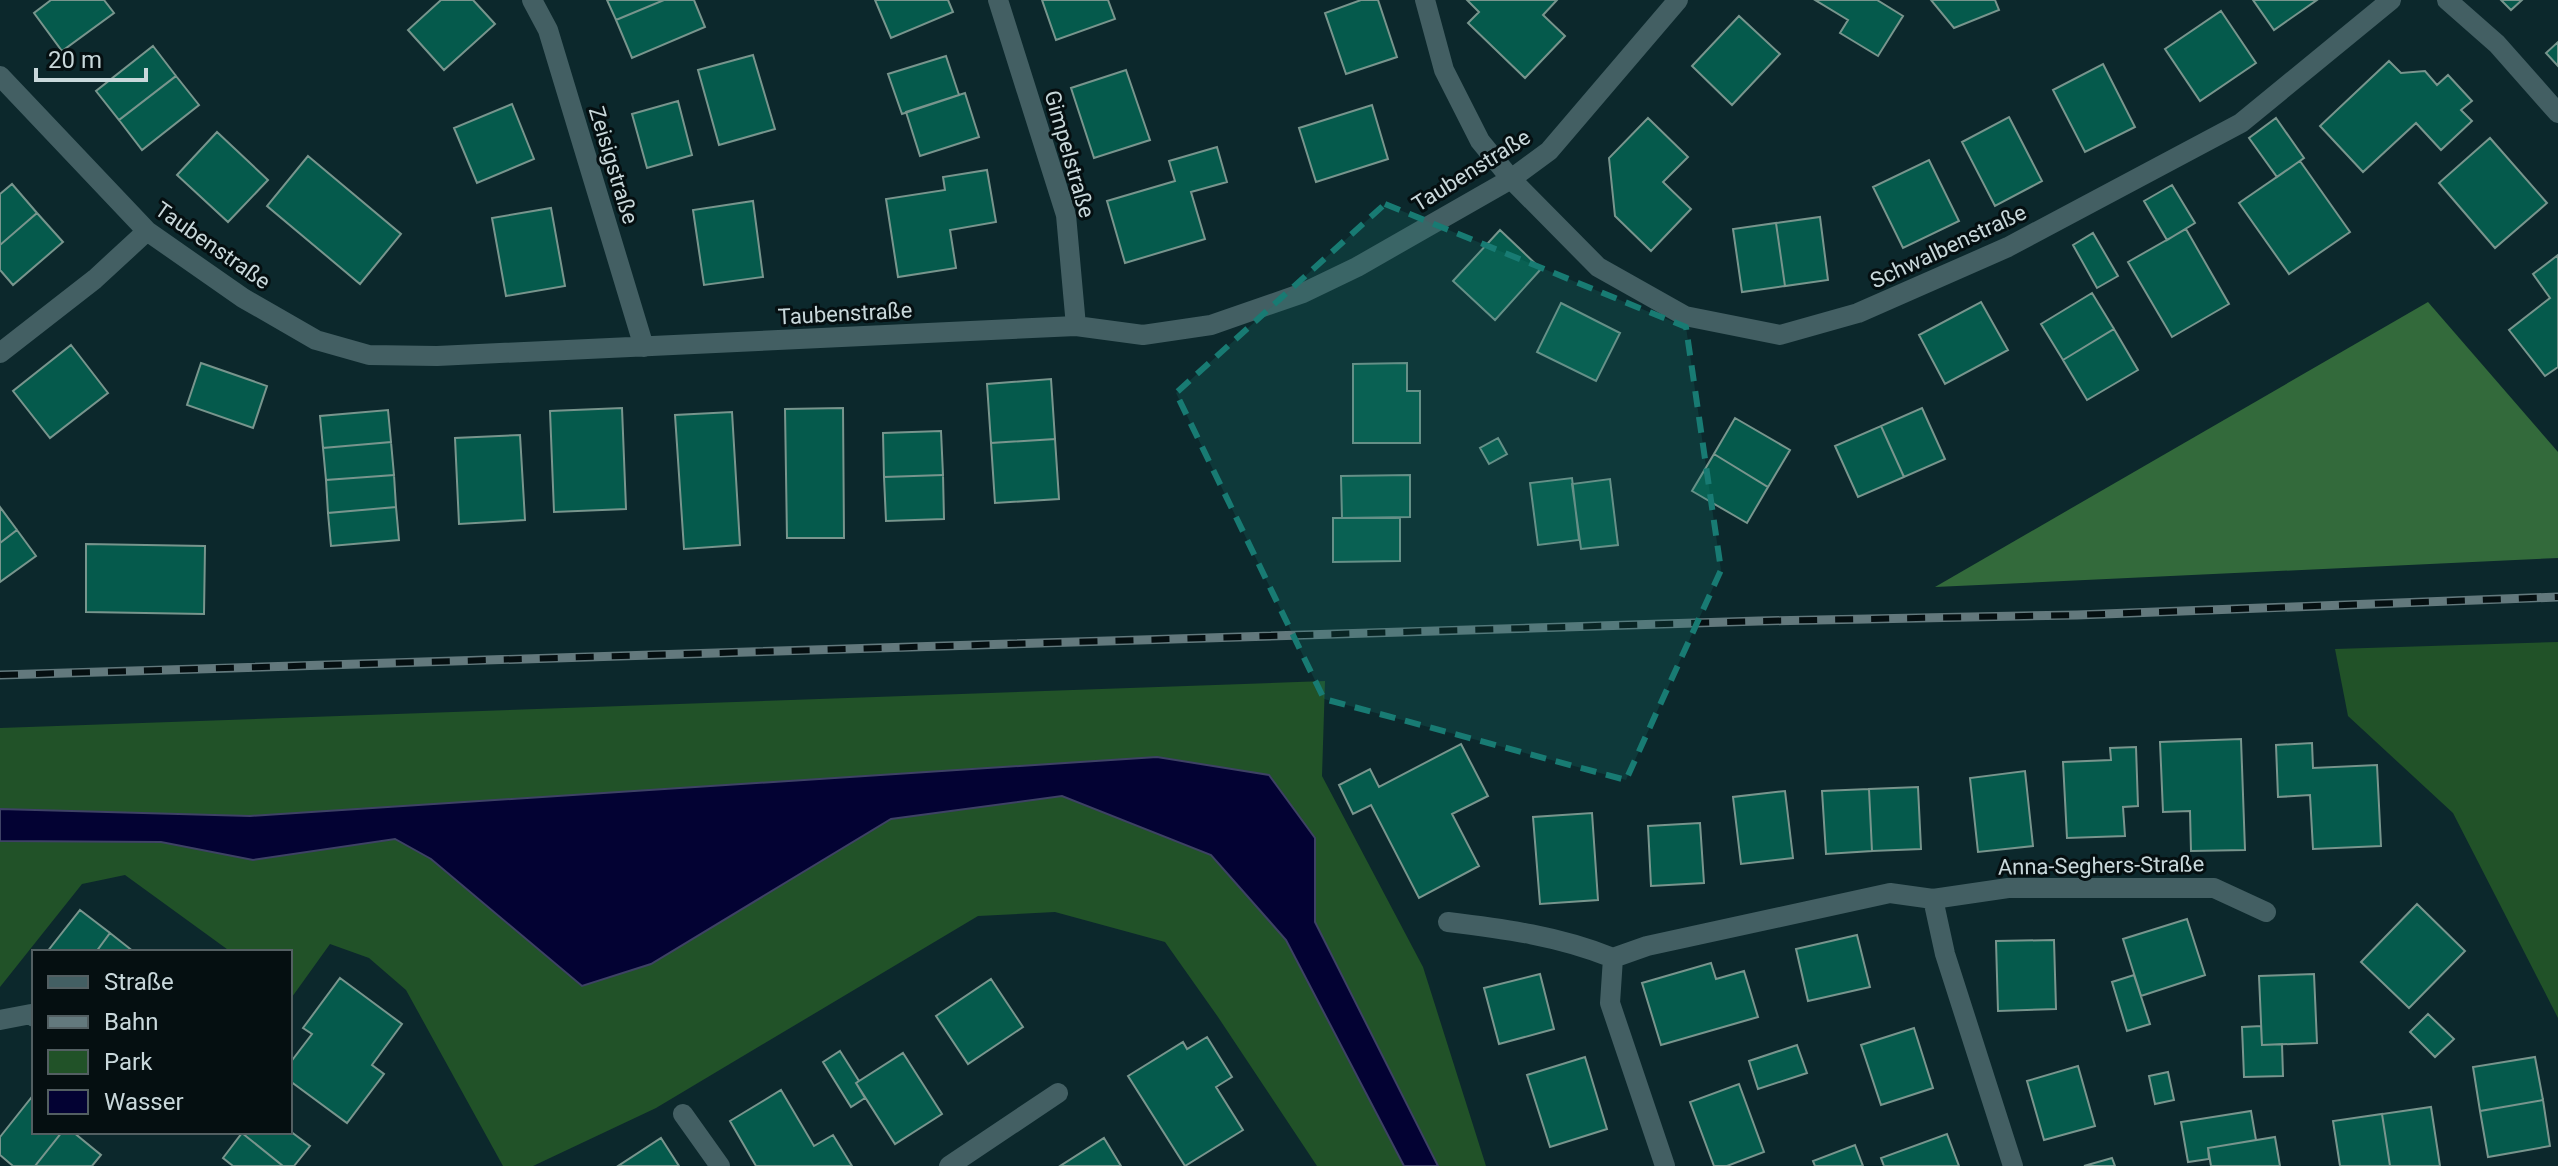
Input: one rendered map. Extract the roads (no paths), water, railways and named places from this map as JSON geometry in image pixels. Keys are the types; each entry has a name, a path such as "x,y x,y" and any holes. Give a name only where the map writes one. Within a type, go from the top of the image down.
{"street":[{"name":"Zeisigstraße","path":"532,0 548,30 644,347"},
{"name":"Gimpelstraße","path":"998,0 1066,215 1076,326"},
{"name":"Schwalbenstraße","path":"1425,0 1444,70 1480,141 1511,179 1598,267 1685,316 1780,335 1858,313 2008,247 2241,123 2391,0"},
{"name":"Taubenstraße","path":"0,76 147,231 243,298 316,340 369,355 437,356 1076,326 1143,335 1211,325 1303,293 1357,267 1511,179 1549,151 1678,0"},
{"path":"2447,0 2497,44 2558,113"},
{"path":"0,353 95,279 147,231"},
{"name":"Anna-Seghers-Straße","path":"1613,958 1647,946 1890,893 1933,899 2008,888 2214,888 2266,912"},
{"path":"1933,899 1945,954 2013,1166"},
{"path":"1448,922 1575,942 1613,958 1610,1003 1665,1166"},
{"path":"0,1020 32,1015"},
{"path":"949,1166 1058,1093"},
{"path":"683,1114 720,1166"}],"water":[{"path":"1157,757 1269,775 1315,838 1315,922 1438,1166 1404,1166 1286,940 1211,855 1062,796 891,819 651,964 582,986 431,859 395,839 253,860 161,842 0,841 0,809 250,816"}],"railway":[{"path":"0,675 1759,621 2077,615 2558,597"}]}
